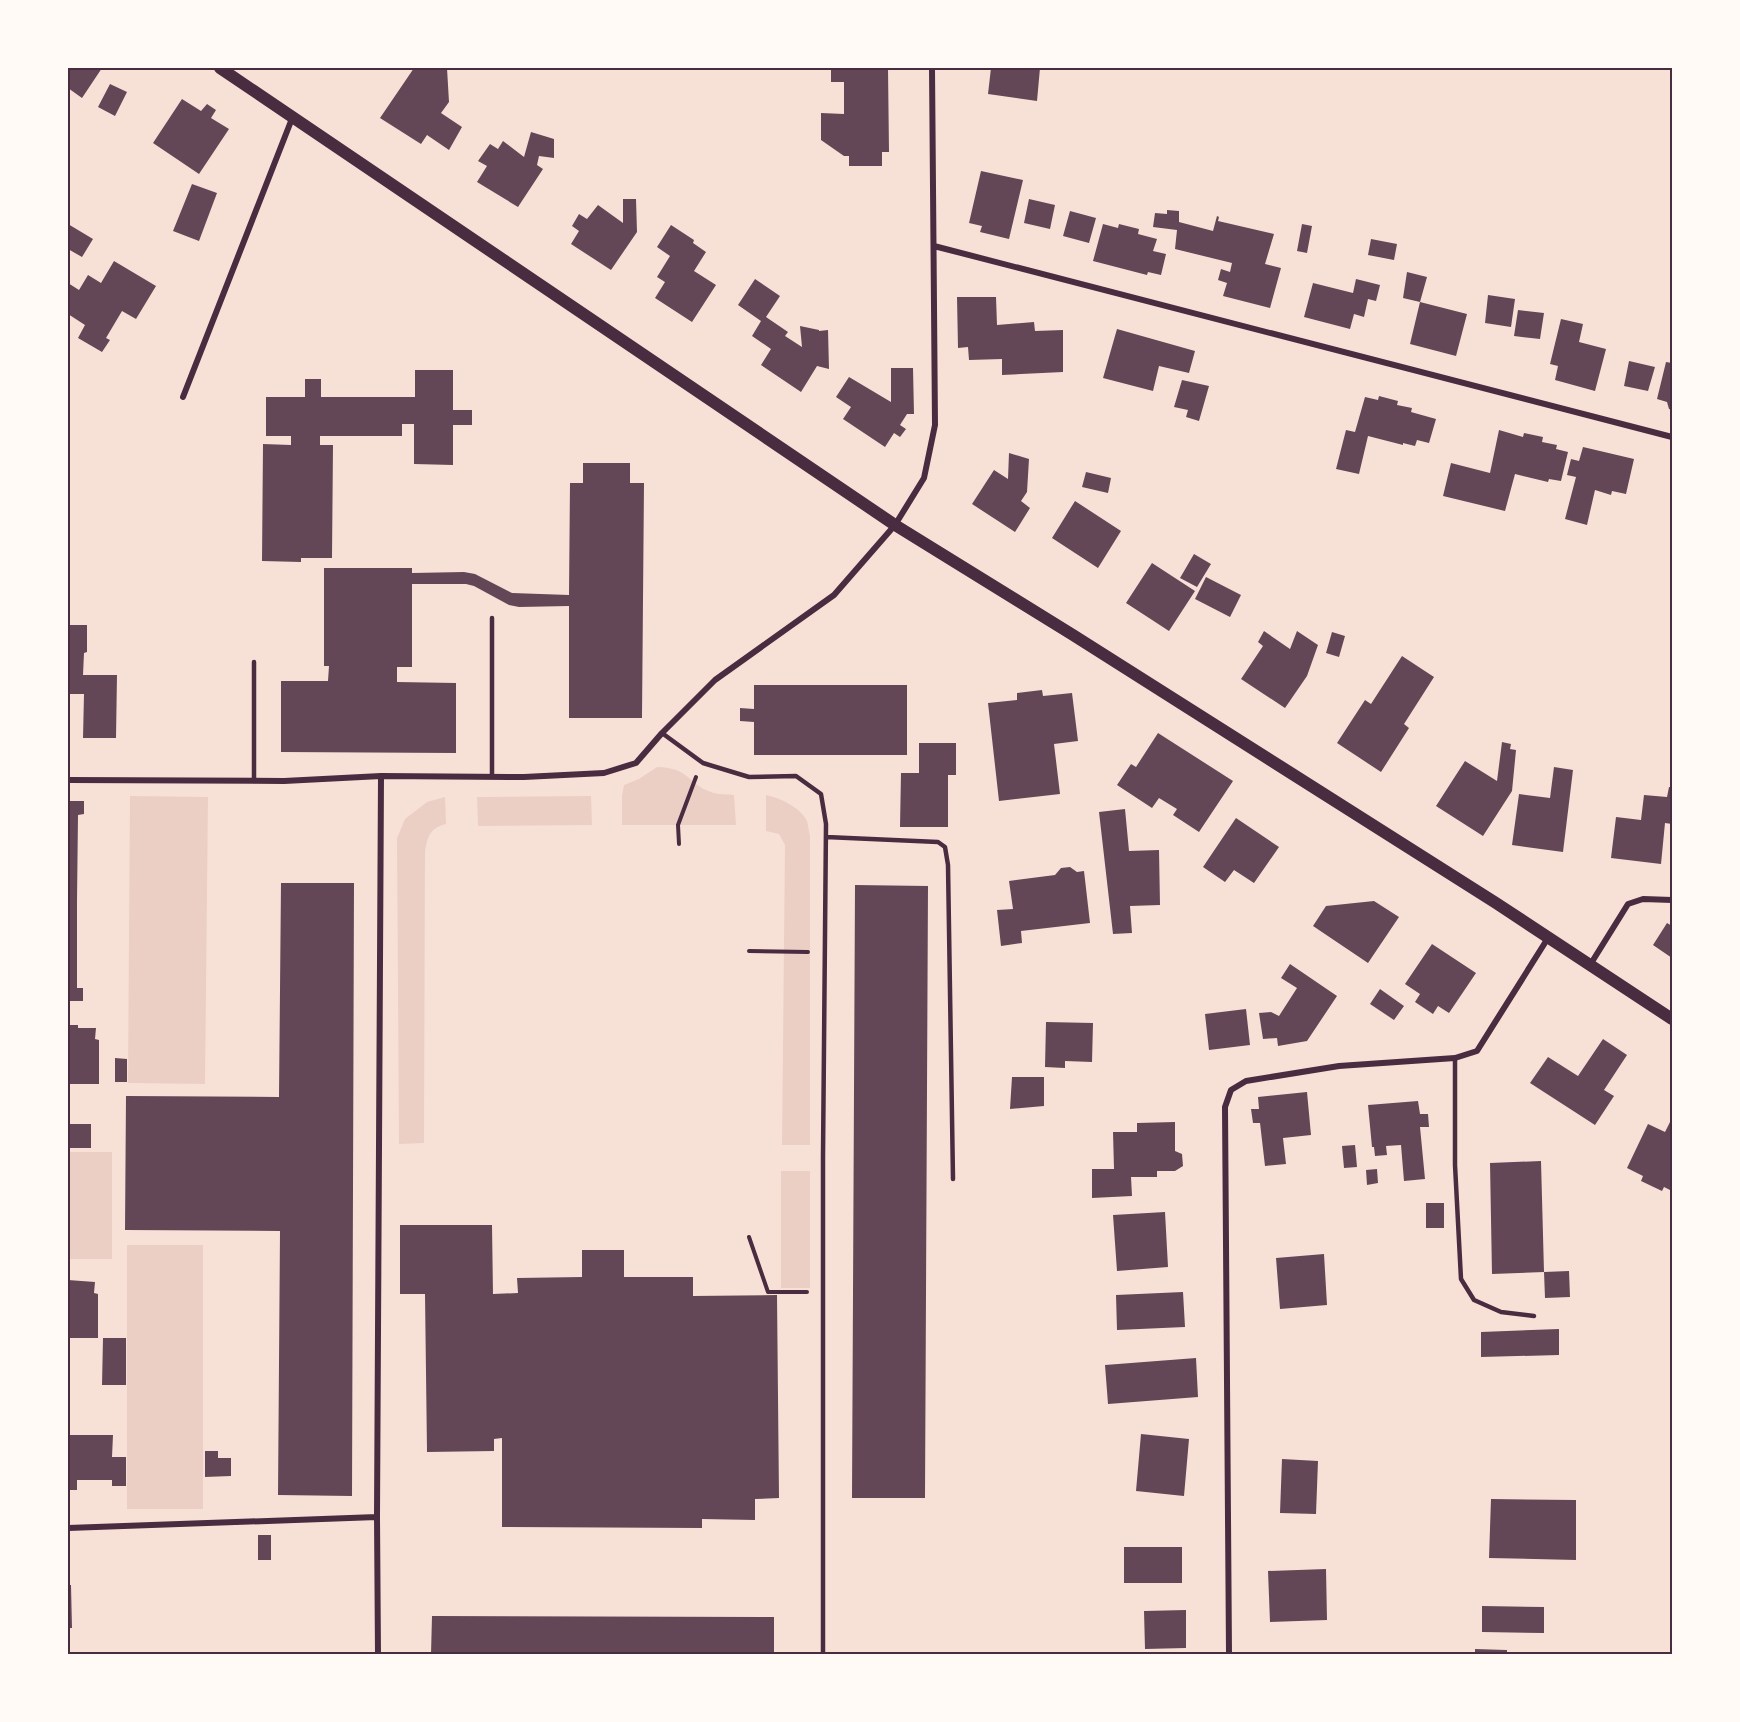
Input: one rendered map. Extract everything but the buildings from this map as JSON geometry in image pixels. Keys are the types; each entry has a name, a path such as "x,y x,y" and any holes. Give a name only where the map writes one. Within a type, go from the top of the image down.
{"main road":[{"path":"220,68 293,115 895,525 1073,634 1496,903 1672,1019"}],"street":[{"path":"68,780 254,781 381,776 604,773 636,763 662,733 715,680 834,595 895,525 924,478 935,425 932,68"},
{"path":"183,397 293,115"},
{"path":"934,246 1672,437"},
{"path":"378,1654 381,776"},
{"path":"1590,966 1628,904 1643,899 1672,900"},
{"path":"1229,1654 1225,1107 1231,1090 1246,1081 1340,1066 1455,1058 1477,1051 1548,938"},
{"path":"68,1528 377,1517"}],"lane":[{"path":"492,618 492,776"},
{"path":"254,662 254,781"},
{"path":"662,733 704,763 749,777 796,776 821,794 826,837 823,1654"},
{"path":"826,837 938,842 945,847 948,865 953,1179"},
{"path":"1455,1058 1455,1165 1461,1279 1474,1300 1501,1312 1534,1316"}],"path":[{"path":"679,844 678,825 693,784 704,763"},
{"path":"749,951 825,952"},
{"path":"748,1237 768,1292 823,1292"}],"shaded area":[{"path":"657,767 676,770 711,792 734,795 736,825 622,825 624,785 639,779"},
{"path":"766,795 777,798 800,811 807,821 810,836 810,1145 782,1145 785,845 779,834 766,831"},
{"path":"130,796 208,797 205,1084 128,1083"},
{"path":"591,796 592,825 478,826 477,797"},
{"path":"445,797 446,824 436,828 430,834 425,853 424,1143 399,1144 397,838 405,819 427,802"},
{"path":"68,1152 112,1152 112,1259 68,1259"},
{"path":"781,1171 810,1171 810,1288 781,1288"},
{"path":"127,1245 203,1245 203,1509 127,1509"}]}
